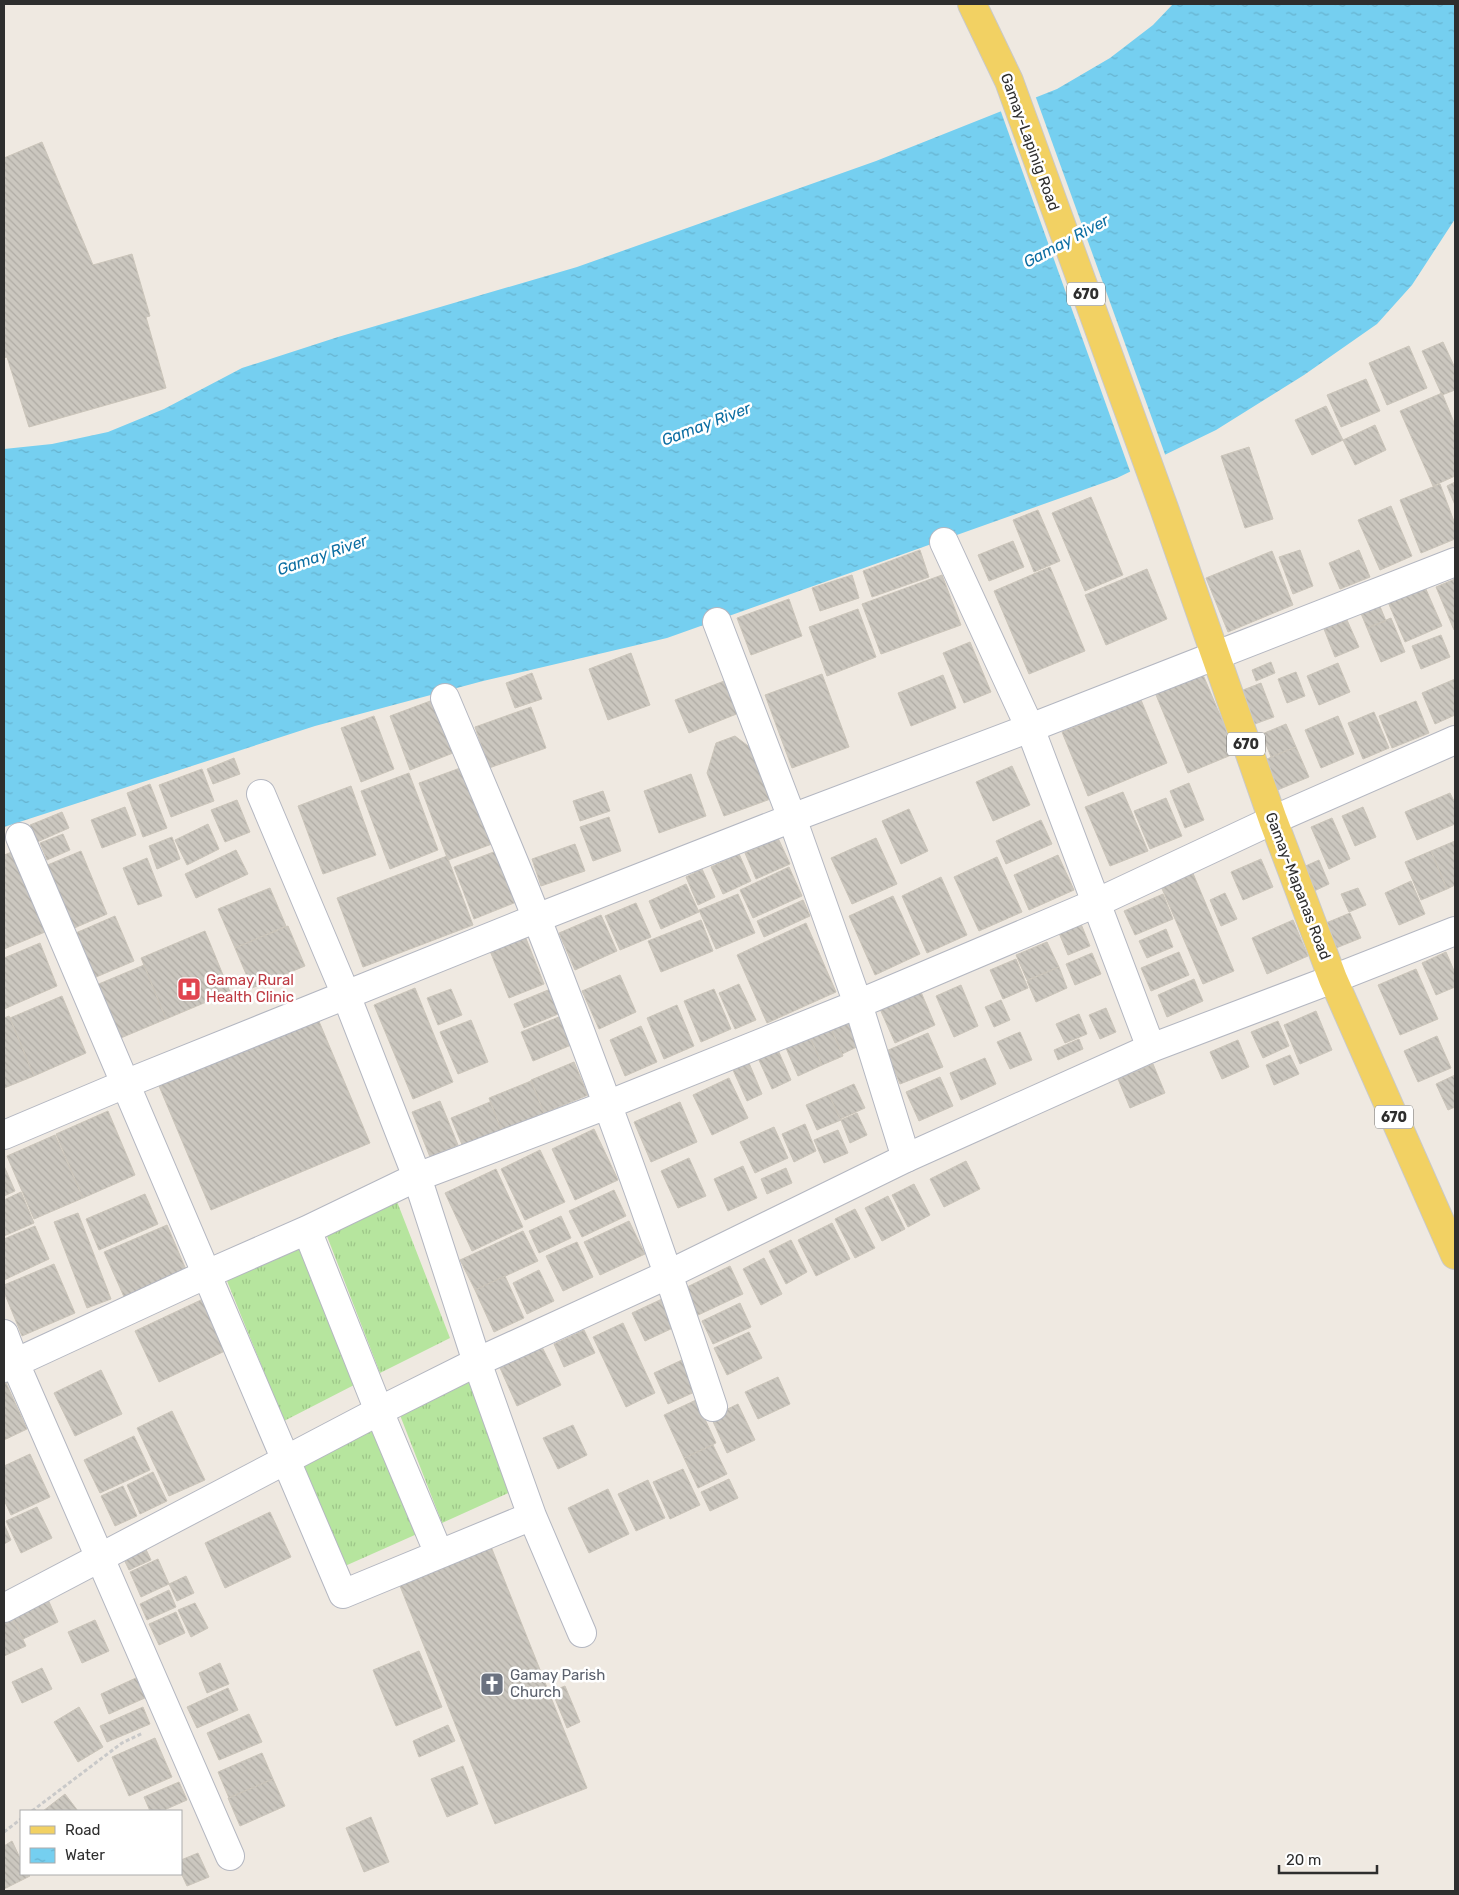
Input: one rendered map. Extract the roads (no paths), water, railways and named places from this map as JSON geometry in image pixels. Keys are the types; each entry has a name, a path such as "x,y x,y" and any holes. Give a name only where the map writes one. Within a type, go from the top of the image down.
{"main road":[{"name":"Gamay-Lapinig Road","path":"972,4 1009,81 1164,508"},
{"name":"Gamay-Mapanas Road","path":"1164,508 1273,820 1333,979 1455,1255"}],"street":[{"path":"944,542 1030,728 1151,1048"},
{"path":"4,1135 125,1084 537,918 1455,562"},
{"path":"717,622 792,818 858,1004 906,1158"},
{"path":"445,698 537,918 608,1105 669,1274 713,1407"},
{"path":"9,1366 207,1274 308,1230 418,1177 608,1105 858,1004 1096,903 1273,820 1455,740"},
{"path":"261,794 346,995 418,1177 477,1362 532,1516 582,1633"},
{"path":"20,837 344,1594 532,1516"},
{"path":"4,1608 286,1459 477,1362 669,1274 906,1158 1151,1048 1455,931"},
{"path":"308,1230 379,1411 439,1554"},
{"path":"4,1334 9,1366 101,1558 230,1856"}],"water":[{"name":"Gamay River","path":"1173,4 1455,4 1455,219 1412,285 1377,324 1304,375 1216,430 1117,478 667,638 483,681 315,726 4,827 4,449 52,444 108,432 164,409 242,368 338,337 577,267 876,161 1057,89 1110,58 1153,25"}],"place":[{"name":"Gamay Rural Health Clinic","path":"189,989"},
{"name":"Gamay Parish Church","path":"492,1684"}]}
